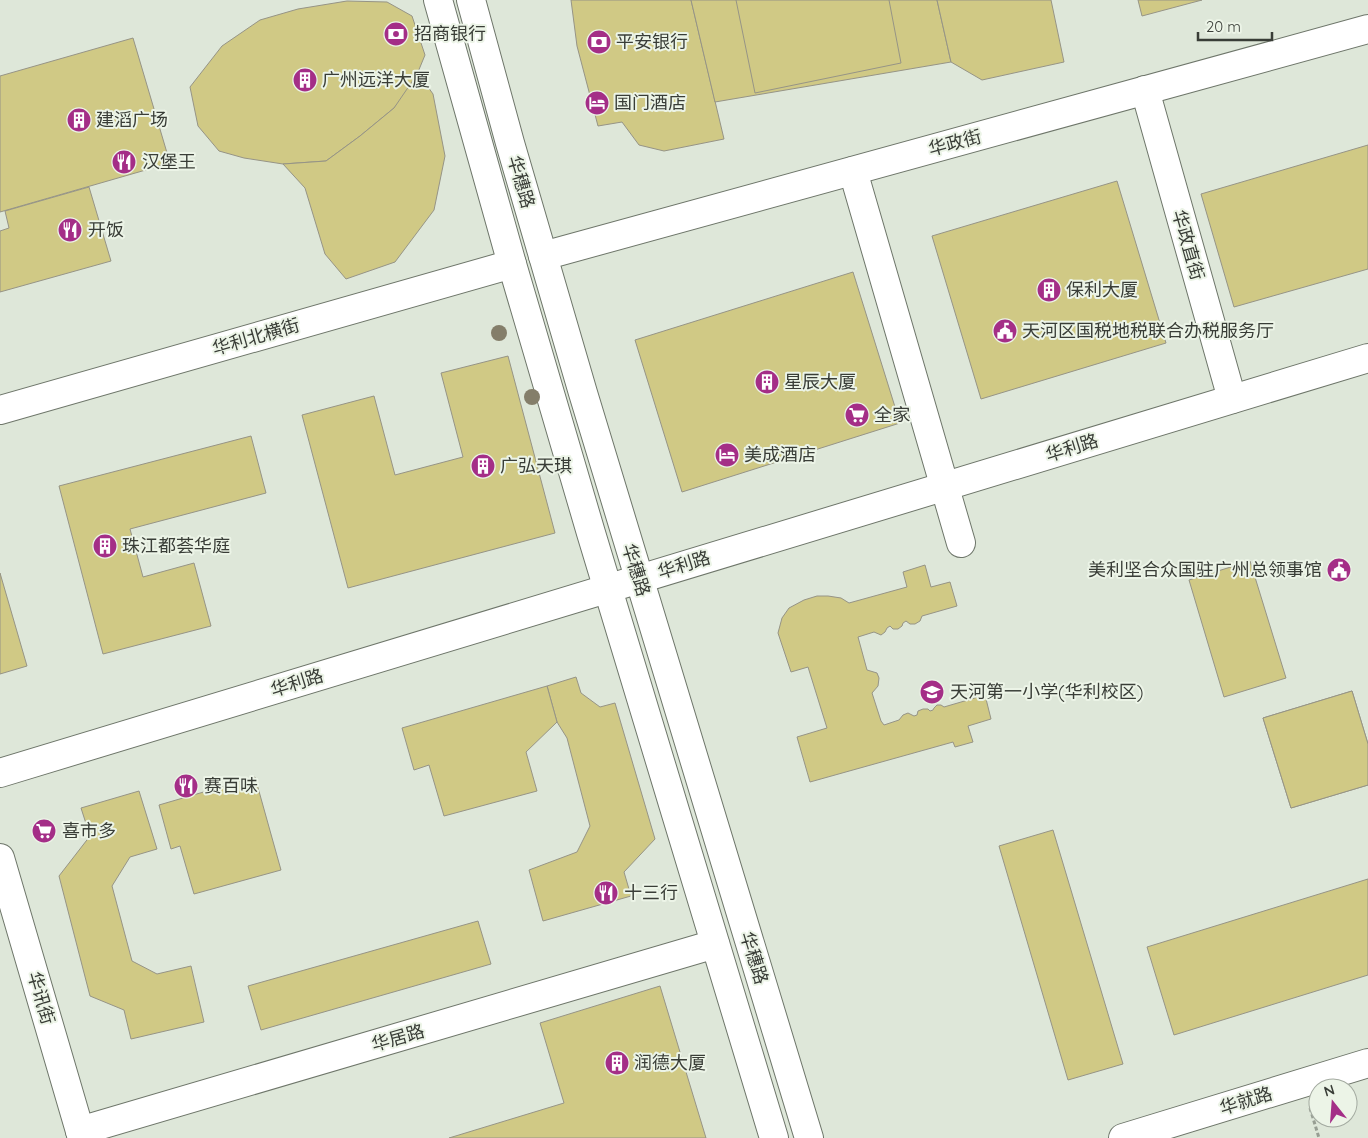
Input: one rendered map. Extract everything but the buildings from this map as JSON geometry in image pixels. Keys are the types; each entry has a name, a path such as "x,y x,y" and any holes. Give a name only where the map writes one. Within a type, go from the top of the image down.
{"street":[{"name":"华穗路","path":"438,0 512,264 607,589 774,1138"},
{"name":"华穗路","path":"471,0 510,144 580,384 809,1138"},
{"name":"华政街","path":"543,256 1368,29"},
{"name":"华政直街","path":"1145,90 1232,399"},
{"path":"854,170 961,543"},
{"name":"华利北横街","path":"0,410 512,264"},
{"name":"华利路","path":"0,773 1368,358"},
{"name":"华讯街","path":"0,858 81,1135"},
{"name":"华居路","path":"81,1135 715,944"},
{"name":"华就路","path":"1123,1138 1368,1064"}],"place":[{"name":"招商银行","path":"396,34"},
{"name":"平安银行","path":"599,42"},
{"name":"广州远洋大厦","path":"305,80"},
{"name":"国门酒店","path":"597,103"},
{"name":"建滔广场","path":"79,120"},
{"name":"汉堡王","path":"124,162"},
{"name":"开饭","path":"70,230"},
{"name":"保利大厦","path":"1049,290"},
{"name":"天河区国税地税联合办税服务厅","path":"1005,331"},
{"name":"星辰大厦","path":"767,382"},
{"name":"全家","path":"857,415"},
{"name":"美成酒店","path":"727,455"},
{"name":"广弘天琪","path":"483,466"},
{"name":"珠江都荟华庭","path":"105,546"},
{"name":"美利坚合众国驻广州总领事馆","path":"1339,570"},
{"name":"天河第一小学(华利校区)","path":"932,692"},
{"name":"赛百味","path":"186,786"},
{"name":"喜市多","path":"44,831"},
{"name":"十三行","path":"606,893"},
{"name":"润德大厦","path":"617,1063"}]}
